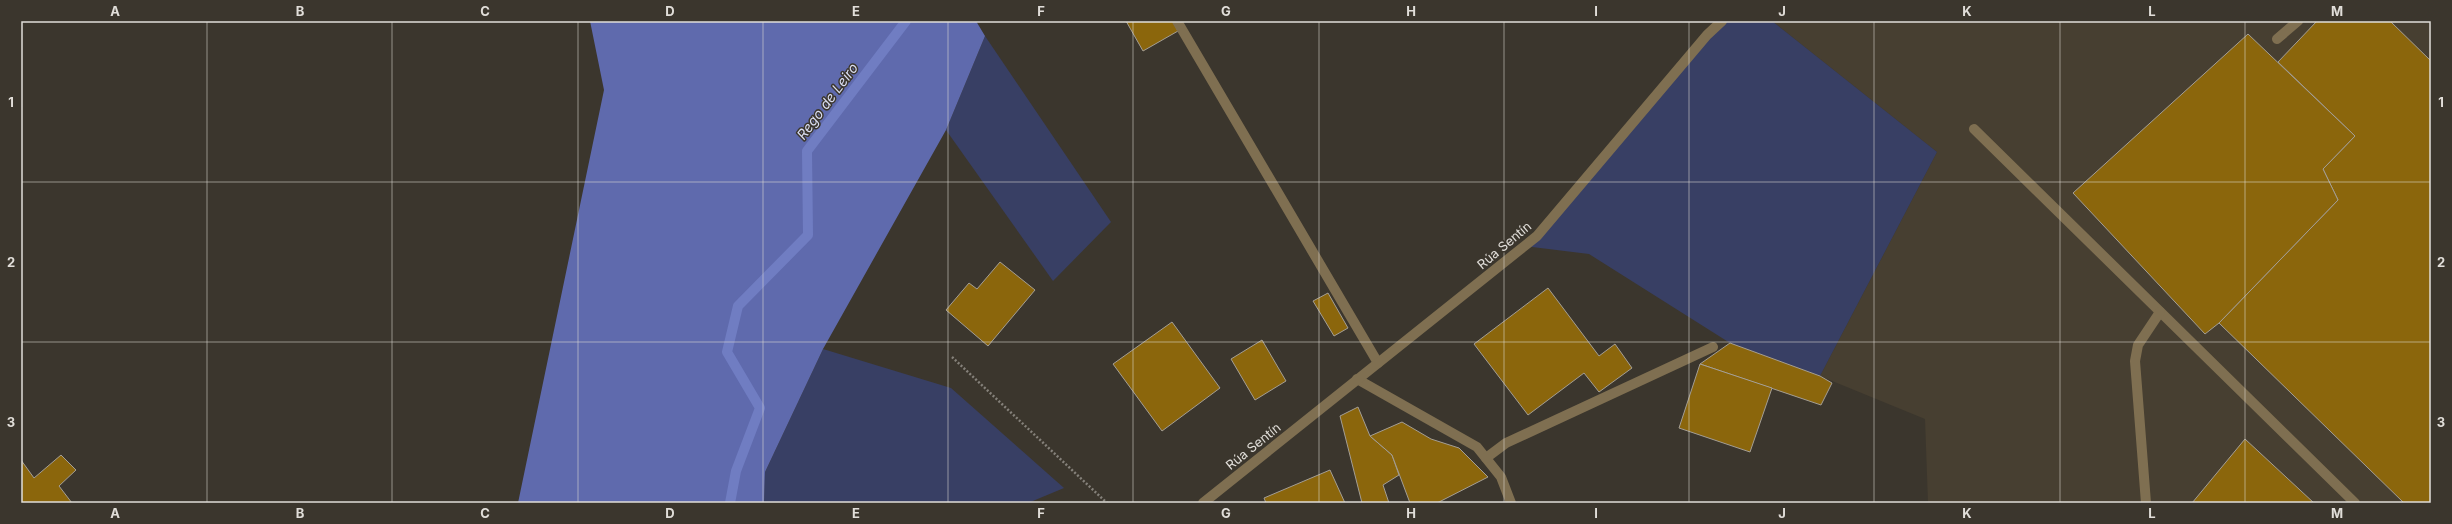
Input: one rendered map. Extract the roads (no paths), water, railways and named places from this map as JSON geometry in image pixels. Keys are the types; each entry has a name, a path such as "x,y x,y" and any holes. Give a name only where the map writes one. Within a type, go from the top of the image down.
{"street":[{"path":"1177,21 1378,363"},
{"name":"Rúa Sentín","path":"1203,503 1537,236 1676,71 1707,35 1722,21"},
{"path":"2277,39 2298,21"},
{"path":"1974,129 2355,503"},
{"path":"2146,503 2135,361 2138,345 2160,312"},
{"path":"1486,458 1506,443 1713,347"},
{"path":"1357,379 1477,447 1501,477 1511,503"}],"waterway":[{"name":"Rego de Leiro","path":"730,503 736,471 760,408 727,352 738,306 808,235 807,151 906,21"}]}
